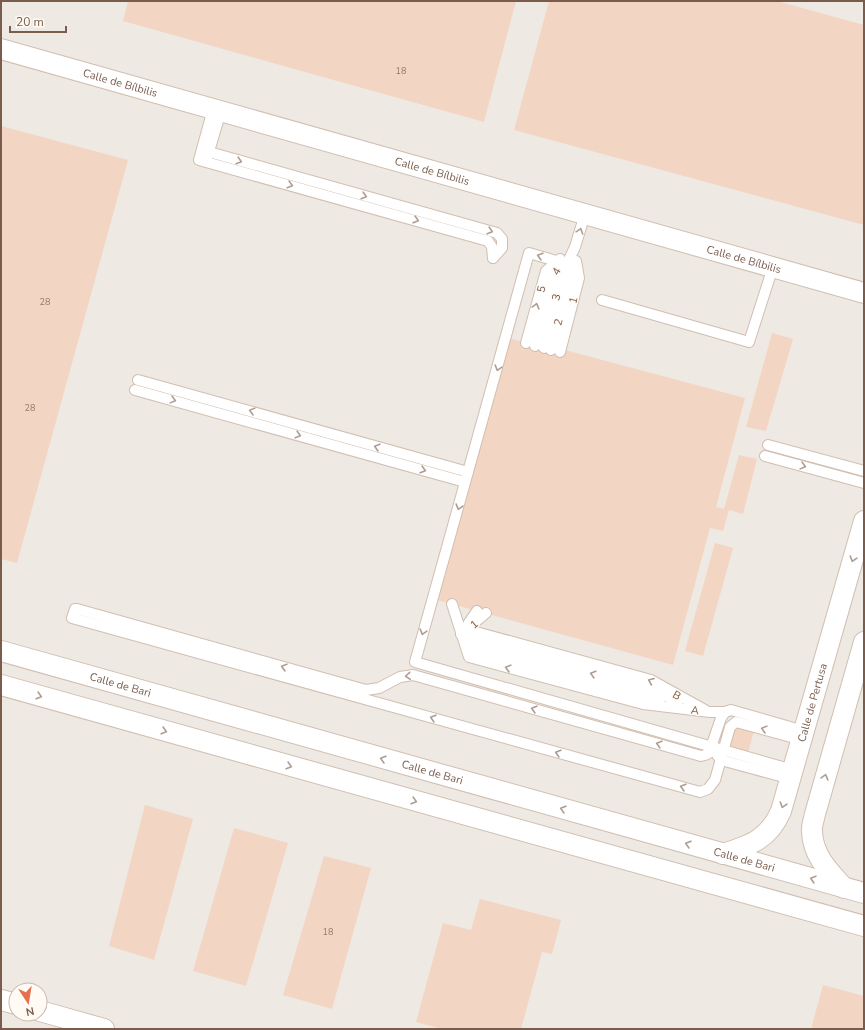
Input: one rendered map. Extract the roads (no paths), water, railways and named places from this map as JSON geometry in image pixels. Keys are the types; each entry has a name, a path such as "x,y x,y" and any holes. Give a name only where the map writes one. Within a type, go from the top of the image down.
{"street":[{"name":"Calle de Bílbilis","path":"1,49 864,293"},
{"name":"Calle de Pertusa","path":"723,854 746,847 762,838 776,824 782,811 864,521"},
{"path":"844,888 822,863 814,847 812,831 815,814 864,642"},
{"name":"Calle de Bari","path":"1,652 864,893"},
{"path":"1,685 864,926"},
{"path":"48,1013 104,1029"}],"lane":[{"path":"217,110 206,155 488,241 492,247 493,258"},
{"path":"574,247 585,214"},
{"name":"1","path":"543,348 578,278 567,264 574,247"},
{"name":"4","path":"567,264 574,247"},
{"path":"567,264 529,253 415,662 712,746 722,755 792,774"},
{"name":"3","path":"543,348 562,274 567,264"},
{"name":"5","path":"543,348 546,271 567,264"},
{"path":"602,300 749,342 773,267"},
{"path":"138,380 468,472"},
{"path":"135,390 465,482"},
{"path":"768,445 864,471"},
{"path":"765,456 864,483"},
{"path":"736,722 730,727 715,780 708,789 700,792 72,618 75,608 366,690 380,688 400,677 413,675 701,756 709,753 723,715 731,710 803,735"},
{"path":"461,634 469,609"},
{"path":"461,634 469,609"},
{"name":"1","path":"461,634 469,609"},
{"name":"A","path":"461,634 469,657 643,704 710,712"},
{"name":"B","path":"461,634 474,640 648,690 710,712"},
{"path":"710,712 723,715 736,722 803,735"}]}
